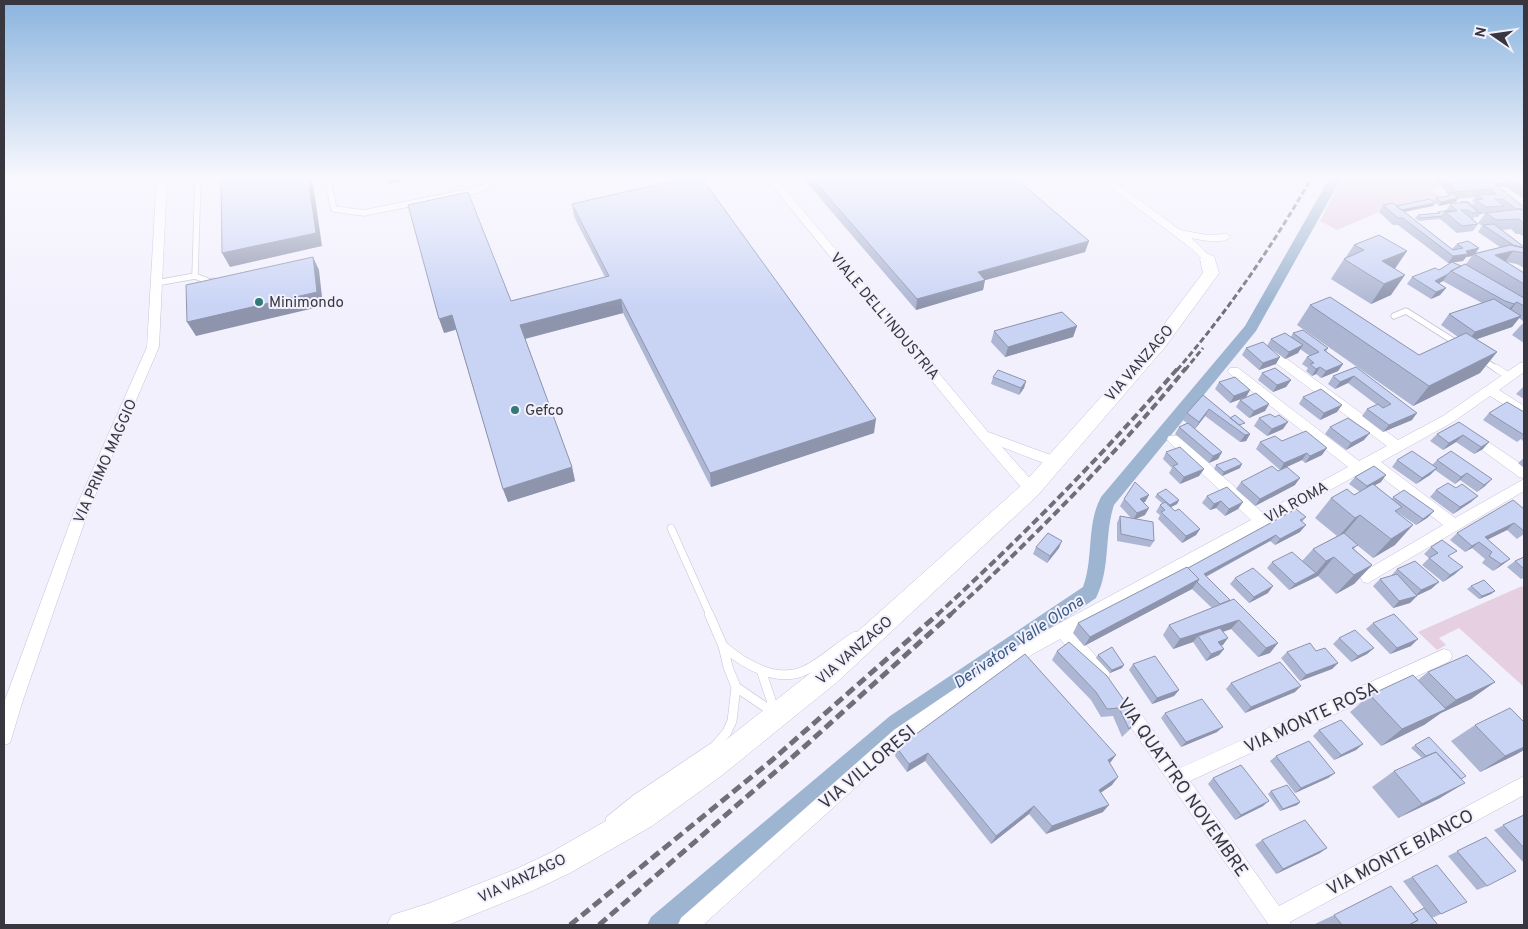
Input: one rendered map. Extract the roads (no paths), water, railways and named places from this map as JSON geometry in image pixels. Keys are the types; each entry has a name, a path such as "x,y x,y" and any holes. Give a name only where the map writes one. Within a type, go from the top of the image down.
{"street":[{"name":"VIA PRIMO MAGGIO","path":"4,737 14,700 81,512 153,347 160,220"},
{"name":"VIALE DELL'INDUSTRIA","path":"807,220 982,433 1031,489"},
{"path":"1160,220 1196,247 1208,259"},
{"path":"1175,232 1206,238 1226,237"},
{"name":"VIA VANZAGO","path":"402,925 430,918 522,881 560,862 650,810 712,767 827,675 1031,489 1165,335 1211,273 1208,259"},
{"path":"1260,346 1398,447"},
{"name":"VIA ROMA","path":"1062,629 1448,419 1524,366"},
{"path":"1234,371 1365,465 1454,525"},
{"path":"1490,390 1524,412"},
{"path":"1448,419 1524,473"},
{"name":"VIALE DELL'INDUSTRIA","path":"982,433 1054,462"},
{"path":"1174,439 1262,521"},
{"path":"1368,577 1524,484"},
{"name":"VIA QUATTRO NOVEMBRE","path":"1062,629 1110,683 1279,922"},
{"name":"VIA VILLORESI","path":"688,925 900,736 1027,649 1062,629"},
{"name":"VIA MONTE ROSA","path":"1177,778 1444,656"},
{"name":"VIA MONTE BIANCO","path":"1279,922 1524,785"}],"lane":[{"path":"195,276 197,220"},
{"path":"156,283 195,276 210,282 219,280"},
{"path":"1394,316 1406,311 1460,346"},
{"path":"1476,356 1510,377"},
{"path":"560,862 636,799 714,746 727,732 732,721 736,687 728,667 724,646 671,528"},
{"path":"724,646 737,658 761,670 778,674 802,672 846,642 890,619"},
{"path":"761,670 776,715"},
{"path":"736,687 776,715"}],"waterway":[{"name":"Derivatore Valle Olona","path":"659,925 897,723 1090,592 1094,582 1101,524 1107,502 1251,328 1312,220"}],"railway":[{"path":"1177,370 1215,324 1286,220"},
{"path":"1185,370 1203,348"},
{"path":"937,615 1061,495 1178,368"},
{"path":"950,615 1012,556 1102,465 1186,368"},
{"path":"570,925 771,761 938,614"},
{"path":"599,925 804,747 951,614"}],"place":[{"name":"Minimondo","path":"259,302"},
{"name":"Gefco","path":"515,410"}]}
